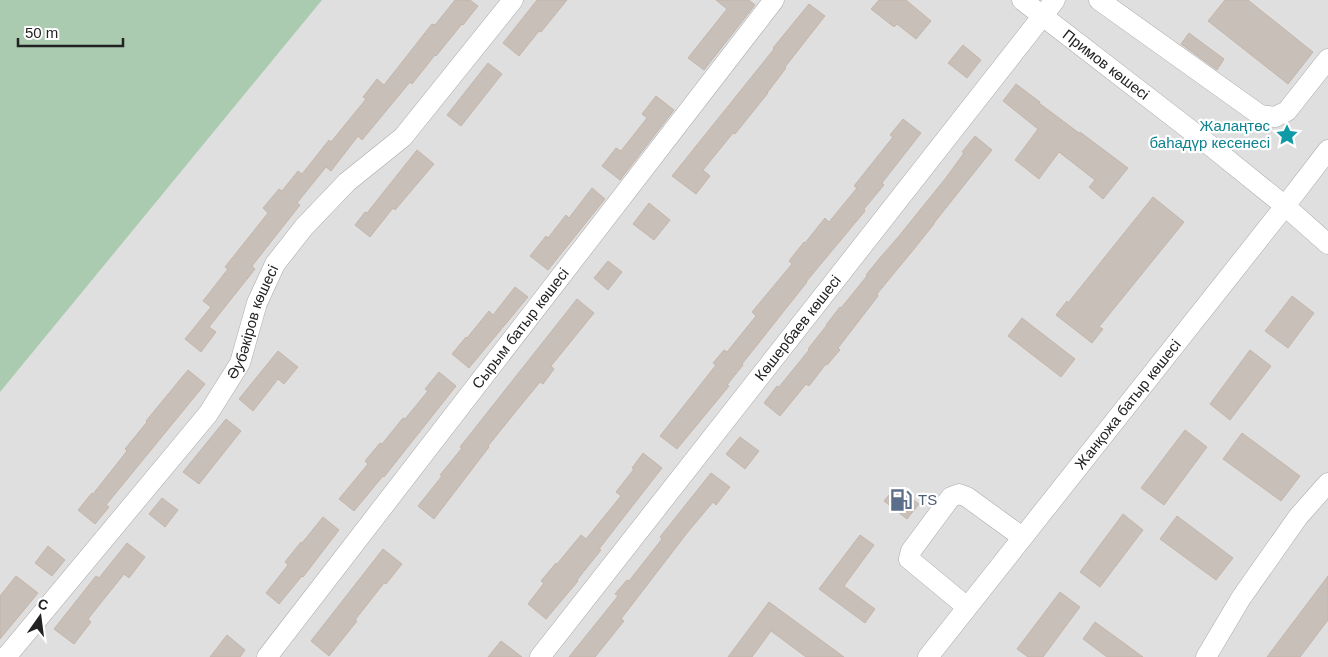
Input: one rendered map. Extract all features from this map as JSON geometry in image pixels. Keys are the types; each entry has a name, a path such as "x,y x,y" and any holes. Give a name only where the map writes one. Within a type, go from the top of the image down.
{"street":[{"name":"Әубәкіров көшесі","path":"6,657 208,414 240,363 257,303 275,264 298,234 347,182 403,138 512,0"},
{"name":"Сырым батыр көшесі","path":"267,657 774,0"},
{"name":"Примов көшесі","path":"1022,0 1202,139 1286,206 1328,244"},
{"name":"Көшербаев көшесі","path":"540,657 1055,0"},
{"path":"1099,0 1260,115 1275,117 1287,111 1328,60"},
{"name":"Жанқожа батыр көшесі","path":"928,657 1286,206 1328,150"},
{"path":"1206,657 1246,590 1298,516 1328,483"},
{"path":"967,607 909,559 911,550 951,497 959,494 967,497 1022,537"}],"shaded area":[{"path":"0,0 1328,0 1328,657 0,657"}],"green space":[{"path":"0,0 322,0 0,392"}],"building":[{"path":"455,0 470,0 478,6 412,84 410,82 362,140 358,136 331,171 326,167 297,203 300,205 252,266 255,269 209,327 216,332 201,352 185,339 211,307 203,301 228,269 225,267 268,213 263,208 279,189 282,191 298,171 302,174 329,140 331,142 366,99 363,97 377,79 384,85 432,24 435,25"},
{"path":"537,0 567,0 519,56 503,43"},
{"path":"716,0 749,0 755,5 704,70 688,58 727,9"},
{"path":"879,0 906,0 931,21 916,39 897,24 894,27 871,9"},
{"path":"1225,0 1248,0 1313,52 1288,84 1208,21"},
{"path":"809,4 825,16 785,67 768,93 703,170 710,176 696,194 672,176"},
{"path":"1189,33 1224,59 1217,70 1181,44"},
{"path":"963,45 981,60 967,78 948,63"},
{"path":"488,63 502,74 461,126 447,115"},
{"path":"1016,84 1128,168 1103,199 1089,187 1095,180 1059,152 1039,179 1015,160 1038,129 1003,101"},
{"path":"656,96 674,110 620,180 602,166 616,148 621,151 647,118 642,114"},
{"path":"903,119 921,133 882,183 884,185 864,209 865,211 806,282 742,364 727,385 729,386 677,449 660,436 716,365 713,363 724,350 727,352 756,316 752,312 792,264 789,261 804,242 825,218 829,222 857,188 854,186 893,137 890,135"},
{"path":"975,136 992,150 877,294 878,296 838,348 840,350 809,386 806,384 780,416 764,403 809,350 840,307 945,179 964,153 962,152"},
{"path":"417,150 434,164 395,210 393,208 370,237 355,225 365,212 367,213"},
{"path":"592,188 605,199 548,270 530,256 546,236 548,238 566,215 569,218"},
{"path":"1153,197 1184,222 1099,327 1103,329 1092,343 1056,315 1067,301 1068,303"},
{"path":"649,203 670,220 654,240 633,224"},
{"path":"608,261 622,272 608,290 594,278"},
{"path":"515,287 528,297 469,368 452,354 489,311 493,315"},
{"path":"1292,296 1314,313 1288,348 1265,331"},
{"path":"577,299 594,313 551,366 554,369 543,384 540,382 517,410 434,519 418,506 462,448 460,447"},
{"path":"1022,318 1075,359 1061,377 1008,336"},
{"path":"1250,350 1271,366 1230,420 1210,404"},
{"path":"278,351 298,367 284,384 278,379 253,411 239,399"},
{"path":"188,370 205,384 106,505 109,507 95,524 78,510 127,451 125,449 146,421"},
{"path":"439,372 456,386 384,477 354,511 339,499 368,464 365,461 403,418 405,419 428,391 425,389"},
{"path":"226,419 241,431 199,484 183,472"},
{"path":"1185,430 1207,447 1164,505 1141,488"},
{"path":"1242,433 1300,476 1281,501 1223,459"},
{"path":"740,437 759,451 745,469 726,454"},
{"path":"643,453 662,468 599,549 601,550 578,581 546,619 528,604 544,583 541,581 581,535 586,539 621,496 616,492 634,469 632,468"},
{"path":"711,473 730,487 716,505 713,502 687,533 621,619 624,621 595,657 569,657 618,596 615,594 627,580 629,581 662,539 660,537"},
{"path":"896,487 919,504 907,519 884,501"},
{"path":"162,498 178,510 165,527 149,514"},
{"path":"1123,514 1143,530 1100,587 1080,572"},
{"path":"1177,516 1233,558 1216,580 1160,539"},
{"path":"323,517 339,530 303,577 279,604 266,593 288,565 285,562"},
{"path":"860,535 874,545 844,586 875,609 865,623 819,589"},
{"path":"127,543 145,557 129,578 124,574 88,619 91,622 74,644 54,629 96,576 99,578"},
{"path":"48,546 65,560 52,576 35,563"},
{"path":"383,549 402,564 386,584 384,583 329,656 311,641"},
{"path":"16,576 38,593 0,639 0,596"},
{"path":"1328,576 1328,620 1300,657 1267,657"},
{"path":"1060,592 1080,607 1043,657 1028,657 1017,649"},
{"path":"769,602 844,657 806,657 771,631 752,657 728,657"},
{"path":"1095,622 1143,657 1107,657 1083,639"},
{"path":"227,635 245,650 240,657 210,657"},
{"path":"501,641 522,657 488,657"}],"place":[{"name":"Жалаңтөс баһадүр кесенесі","path":"1287,135"},
{"name":"TS","path":"901,500"}]}
